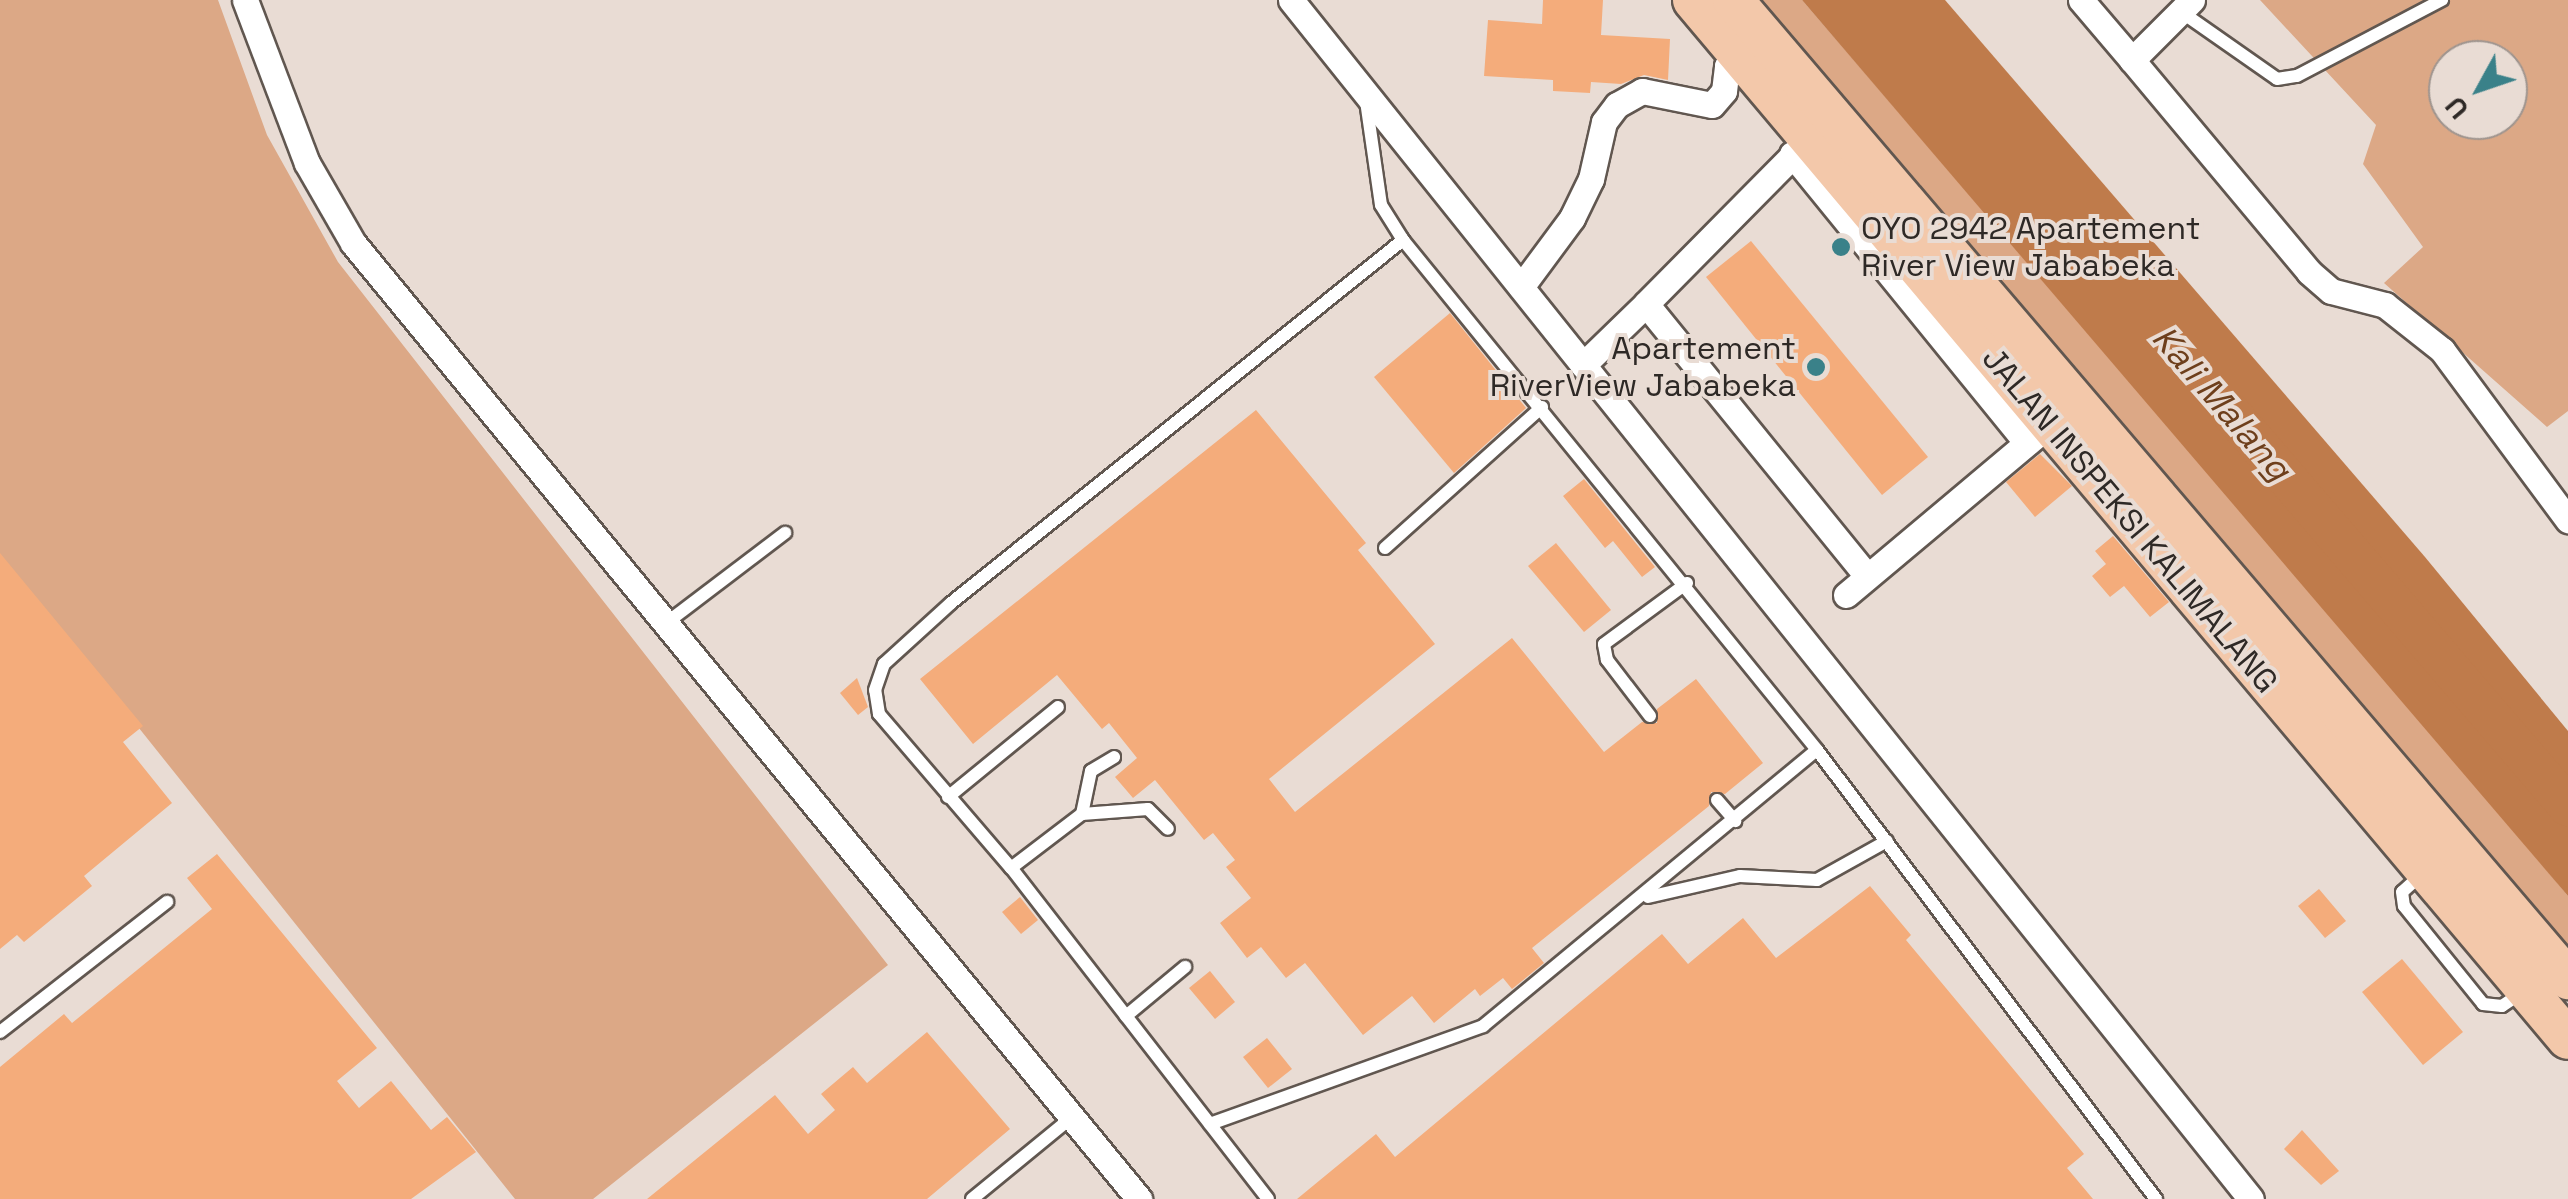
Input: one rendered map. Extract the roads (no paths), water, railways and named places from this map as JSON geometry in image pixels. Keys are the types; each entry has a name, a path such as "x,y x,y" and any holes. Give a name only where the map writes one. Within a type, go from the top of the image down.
{"main road":[{"name":"JALAN INSPEKSI KALIMALANG","path":"1694,0 1741,56 1801,146 2038,434 2550,978 2568,1039"},
{"name":"JALAN INSPEKSI KALIMALANG","path":"1733,0 2441,859"}],"street":[{"path":"244,0 300,148 353,243 1139,1199"},
{"path":"1291,0 2252,1199"},
{"path":"2081,0 2309,272 2331,291 2386,305 2442,350 2568,520"},
{"path":"2132,60 2181,3"},
{"path":"1521,287 1572,218 1591,179 1604,122 1616,104 1642,90 1712,105 1724,92 1727,66 1741,56"},
{"path":"1584,364 1801,146"},
{"path":"1646,304 1868,576"},
{"path":"1846,595 2038,434"}],"lane":[{"path":"2181,3 2276,79 2297,76 2442,0"},
{"path":"1366,90 1381,205 1404,240 1818,750 2156,1199"},
{"path":"1268,1199 1011,868 880,714 875,690 884,664 950,603 1404,240"},
{"path":"1385,548 1542,407"},
{"path":"666,624 785,533"},
{"path":"1650,716 1607,660 1604,644 1686,584"},
{"path":"948,796 1058,708"},
{"path":"1210,1124 1465,1037 1646,897 1818,750"},
{"path":"1082,814 1091,771 1114,757"},
{"path":"1718,800 1735,821"},
{"path":"1011,868 1082,814 1148,810 1168,828"},
{"path":"1646,897 1740,876 1817,880 1887,841"},
{"path":"2441,859 2402,892 2404,906 2483,1004 2502,1006 2550,978"},
{"path":"0,1032 167,902"},
{"path":"1126,1016 1185,967"},
{"path":"972,1199 1071,1118"}],"water":[{"path":"1802,0 1945,0 2425,557 2568,731 2568,896"}],"waterway":[{"name":"Kali Malang","path":"2231,413 2568,806"}],"place":[{"name":"OYO 2942 Apartement River View Jababeka","path":"1841,247"},
{"name":"Apartement RiverView Jababeka","path":"1816,367"}]}
